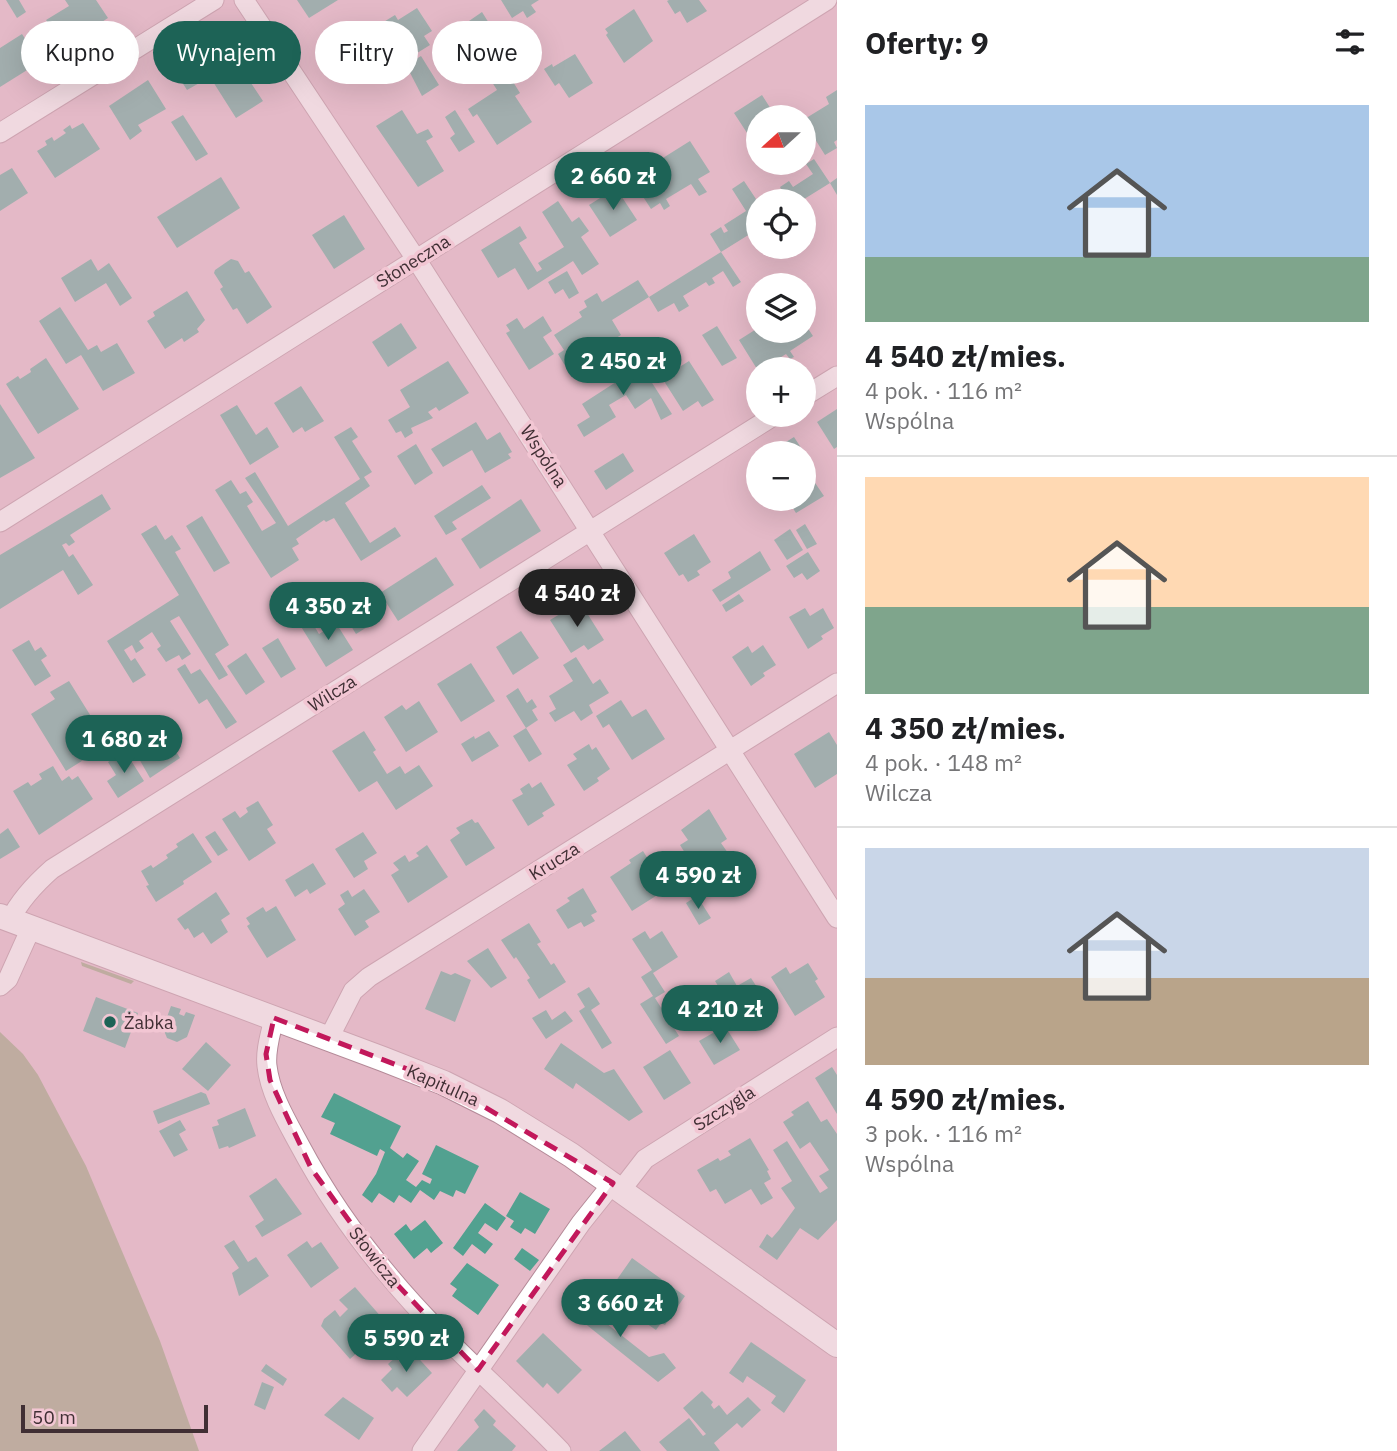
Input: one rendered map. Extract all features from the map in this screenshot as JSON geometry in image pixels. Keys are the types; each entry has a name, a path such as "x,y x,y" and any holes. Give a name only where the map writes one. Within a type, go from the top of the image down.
{"street":[{"path":"0,133 214,0"},
{"name":"Wspólna","path":"244,0 592,530 837,918"},
{"name":"Słoneczna","path":"0,522 827,0"},
{"path":"816,389 837,376"},
{"name":"Wilcza","path":"0,986 8,978 16,908 52,869 756,427"},
{"name":"Krucza","path":"328,1038 353,991 369,977 837,683"},
{"name":"Kapitulna","path":"14,921 444,1083 500,1111 617,1186 837,1345"},
{"name":"Słowicza","path":"274,1018 266,1054 270,1080 279,1105 312,1168 353,1230 389,1276 478,1370 561,1451"},
{"name":"Szczygla","path":"422,1451 594,1205 645,1159 837,1037"}],"highlighted area":[{"path":"274,1018 444,1083 613,1183 478,1370 389,1276 311,1168 270,1080 266,1054"}],"green space":[{"path":"81,962 134,981 131,984 82,966"},
{"path":"0,1032 23,1054 38,1075 86,1166 160,1341 199,1451 0,1451"}],"building":[{"path":"6,0 19,0 26,12 17,18"},
{"path":"65,0 96,0 108,18 103,21 47,21 69,6"},
{"path":"297,0 338,0 309,18"},
{"path":"501,0 539,0 531,5 536,12 527,18 523,11 512,18"},
{"path":"699,0 707,11 687,23 680,11 675,14 667,1"},
{"path":"417,8 432,31 424,36 430,45 418,52 418,21 385,21 395,15 398,20"},
{"path":"634,9 653,41 624,63 605,29"},
{"path":"482,12 488,21 469,21"},
{"path":"21,35 21,74 0,87 0,48"},
{"path":"575,54 593,83 569,98 559,83 555,86 544,69 552,64 553,67"},
{"path":"421,56 432,74 432,84 439,85 422,96 416,84 418,84 418,58"},
{"path":"148,80 166,109 138,125 142,131 130,140 109,106"},
{"path":"183,84 198,84 187,90"},
{"path":"214,84 252,84 263,101 236,118"},
{"path":"493,84 514,84 520,93 515,96 532,122 497,145 477,114 473,117 468,109 497,90"},
{"path":"837,90 837,140 834,142 837,148 825,155 816,141 816,112 829,104 826,97"},
{"path":"762,95 768,105 746,105"},
{"path":"746,105 746,131 734,113"},
{"path":"402,110 417,134 428,129 433,137 426,141 444,171 418,187 376,126"},
{"path":"455,110 475,142 459,152 450,138 455,134 445,117"},
{"path":"183,115 208,154 196,161 171,122"},
{"path":"83,123 100,149 55,178 37,151 47,145 45,141 52,137 54,141 66,133 63,130 70,125 72,129"},
{"path":"690,141 710,172 698,179 707,192 699,196 691,184 666,199 670,206 664,210 660,203 651,209 631,178"},
{"path":"816,162 830,183 816,192 816,189 780,187 789,181 793,187 816,175"},
{"path":"12,168 28,193 0,211 0,175"},
{"path":"221,177 240,208 177,248 157,217"},
{"path":"837,178 837,195 830,183"},
{"path":"744,181 749,189 746,189 746,211 732,189"},
{"path":"616,188 637,220 610,237 589,205"},
{"path":"558,201 572,222 579,217 589,231 581,237 599,264 582,275 573,261 528,290 515,268 498,278 481,250 520,226 527,238 519,243 537,272 542,269 538,263 564,247 542,212"},
{"path":"746,211 746,236 721,252 710,234 721,227 724,233 728,231 724,225"},
{"path":"344,215 365,249 334,269 312,235"},
{"path":"721,252 741,282 733,287 723,271 712,278 715,283 709,286 706,282 683,296 689,306 679,312 674,303 658,312 649,297"},
{"path":"91,259 98,271 109,263 132,298 120,306 106,283 75,302 61,278"},
{"path":"231,259 238,261 245,273 249,271 272,307 247,324 237,308 233,310 214,273"},
{"path":"567,271 579,293 569,299 563,289 555,294 548,282"},
{"path":"638,280 649,297 612,320 621,335 600,348 603,352 595,357 592,353 567,369 558,354 564,350 554,335 582,317 579,312 587,307 584,301 597,293 602,302"},
{"path":"187,291 205,320 197,329 199,332 184,342 182,338 165,349 147,321 155,316 153,312"},
{"path":"60,307 88,350 97,345 101,352 117,343 135,373 103,391 81,355 66,364 39,321"},
{"path":"543,316 552,331 543,337 554,354 529,370 506,333 510,331 506,325 517,318 524,329"},
{"path":"401,323 417,348 388,367 372,342"},
{"path":"717,326 737,358 722,366 702,335"},
{"path":"746,336 746,343 802,343 790,351 794,357 786,354 781,357 750,357 739,340"},
{"path":"631,350 672,414 661,420 651,398 635,409 626,395 609,405 616,417 584,437 577,425 590,417 582,404 633,371 623,355"},
{"path":"46,358 79,409 38,434 6,384 31,372 30,369"},
{"path":"448,361 469,393 439,411 436,407 428,412 433,418 411,428 413,433 405,438 401,431 396,433 388,420 410,407 400,390"},
{"path":"689,361 714,400 702,407 698,401 683,411 662,378"},
{"path":"301,386 324,421 305,432 302,427 293,433 274,403"},
{"path":"0,404 35,458 0,478"},
{"path":"237,405 256,435 267,427 279,447 250,465 220,415"},
{"path":"837,409 837,447 834,449 817,422"},
{"path":"476,422 487,440 500,432 512,452 508,454 511,458 485,473 472,450 443,467 431,449"},
{"path":"351,427 358,437 352,441 372,472 364,477 370,486 345,503 370,543 395,527 401,536 361,561 334,518 326,522 324,520 296,539 299,544 292,548 299,560 271,578 215,490 231,480 240,494 246,491 253,502 247,506 262,531 276,523 245,478 255,472 288,526 360,479 334,437"},
{"path":"416,444 433,473 415,485 397,456"},
{"path":"623,453 634,471 606,490 594,471"},
{"path":"816,484 824,496 816,501"},
{"path":"482,485 491,498 452,522 457,529 446,535 434,516"},
{"path":"102,494 111,509 70,535 75,542 69,546 66,543 62,545 69,557 73,554 93,585 78,595 63,570 0,609 0,555"},
{"path":"521,499 541,531 480,569 461,539"},
{"path":"202,516 230,563 214,572 186,526"},
{"path":"805,524 817,544 807,549 796,530"},
{"path":"156,525 165,540 172,535 181,549 175,552 229,645 215,654 228,675 219,680 179,616 170,621 191,654 182,660 179,655 166,662 157,649 161,646 152,632 139,641 144,648 136,653 132,645 124,650 131,661 135,658 146,675 133,683 107,641 179,595 141,534"},
{"path":"790,529 803,550 787,560 774,540"},
{"path":"694,534 711,562 697,571 700,575 688,582 683,574 679,576 664,553"},
{"path":"760,551 771,570 720,602 712,590 731,578 728,572"},
{"path":"808,552 820,571 807,580 802,573 794,578 786,566"},
{"path":"436,557 454,585 398,621 380,593"},
{"path":"362,592 380,619 356,634 339,607"},
{"path":"739,594 744,601 726,612 722,605"},
{"path":"580,602 604,640 588,650 584,645 571,653 550,620"},
{"path":"805,608 810,616 823,608 834,628 808,649 789,617"},
{"path":"310,619 319,634 336,623 353,650 326,667 300,625"},
{"path":"521,631 539,658 513,675 496,647"},
{"path":"278,638 296,669 281,678 262,648"},
{"path":"29,640 35,651 41,647 47,656 41,660 51,676 35,686 12,650"},
{"path":"763,645 776,665 763,673 765,676 751,686 732,657 748,646 752,653"},
{"path":"246,653 265,682 246,695 227,666"},
{"path":"576,657 593,684 600,679 609,693 589,705 593,713 581,721 574,711 555,722 549,713 556,709 549,696 573,681 563,665"},
{"path":"471,663 495,701 461,722 437,684"},
{"path":"185,664 191,674 200,669 237,722 226,729 207,699 199,704 177,669"},
{"path":"69,681 92,718 78,724 96,752 66,771 31,714 55,699 50,692"},
{"path":"518,688 527,703 532,699 537,707 532,710 538,720 526,728 506,696"},
{"path":"621,700 632,717 646,709 665,739 632,760 609,724 603,728 596,716"},
{"path":"419,701 438,732 406,752 384,717 402,705 406,710"},
{"path":"159,724 180,758 150,778 134,750 157,735 153,728"},
{"path":"526,728 542,754 529,762 513,736"},
{"path":"364,731 387,774 400,766 405,774 419,765 433,786 396,810 377,781 359,792 332,751"},
{"path":"489,731 499,746 472,762 461,744"},
{"path":"829,732 837,745 837,774 815,788 794,754"},
{"path":"589,744 592,750 596,747 610,769 584,791 567,765 577,759 573,754"},
{"path":"125,751 144,781 118,798 107,781 116,775 108,762"},
{"path":"53,766 62,781 69,776 72,780 78,776 93,799 39,835 13,791 28,782 31,786 42,779 39,774"},
{"path":"541,782 555,805 528,826 512,800 523,794 520,789 529,783 532,788"},
{"path":"258,801 273,825 267,829 276,843 249,861 222,819 235,811 240,818 248,812 246,808"},
{"path":"709,809 727,839 721,843 728,853 697,872 680,845 688,840 681,830"},
{"path":"472,819 475,823 478,822 495,848 466,866 450,840 460,833 456,828"},
{"path":"8,828 20,847 0,859 0,834"},
{"path":"215,831 228,850 218,856 205,837"},
{"path":"363,832 377,853 364,861 368,869 354,878 335,849"},
{"path":"193,833 212,862 156,902 141,871 151,865 153,868 168,858 166,855 178,847 176,844"},
{"path":"427,845 448,877 408,903 391,875 399,870 393,863 405,855 409,862 419,856 416,853"},
{"path":"643,851 667,889 632,911 610,877"},
{"path":"313,863 326,884 310,894 307,889 295,897 285,880"},
{"path":"583,888 597,912 591,915 595,921 584,927 581,922 568,929 556,910 570,901 567,898"},
{"path":"364,889 380,912 365,921 369,927 355,936 338,909 345,904 340,895 348,890 352,897"},
{"path":"216,892 230,914 221,920 228,932 211,944 203,932 194,938 188,928 185,930 177,919"},
{"path":"697,896 711,918 699,925 686,903"},
{"path":"276,906 296,940 267,958 247,926 250,924 246,918 263,907 266,912"},
{"path":"529,923 541,942 537,944 566,982 539,999 527,980 530,978 501,940"},
{"path":"645,931 650,939 662,931 678,957 653,973 665,992 655,998 679,1036 666,1044 640,1004 653,996 641,977 652,970 632,939"},
{"path":"488,948 507,978 491,988 467,961"},
{"path":"808,963 825,997 795,1016 771,977 786,967 790,974"},
{"path":"441,971 451,975 455,973 471,980 455,1022 425,1009"},
{"path":"729,972 737,986 751,978 764,998 749,1007 746,1002 733,1010 715,981"},
{"path":"589,987 600,1004 591,1010 612,1043 602,1049 579,1011 585,1007 577,994"},
{"name":"Żabka","path":"96,997 138,1013 125,1048 83,1031"},
{"path":"171,1006 181,1009 179,1014 184,1016 186,1012 195,1015 187,1037 177,1042 167,1038 163,1028"},
{"path":"546,1010 552,1020 565,1011 573,1021 546,1039 532,1018"},
{"path":"725,1026 740,1050 714,1065 699,1041"},
{"path":"206,1042 231,1065 208,1091 182,1069"},
{"path":"561,1043 604,1073 614,1069 643,1112 629,1121 576,1083 573,1089 544,1069"},
{"path":"670,1050 691,1083 664,1100 643,1067"},
{"path":"832,1067 837,1075 837,1114 815,1078"},
{"path":"201,1092 206,1094 210,1104 158,1124 153,1111"},
{"path":"334,1093 401,1126 390,1148 403,1158 407,1153 419,1161 406,1180 416,1187 422,1180 430,1184 432,1179 422,1174 436,1145 479,1166 465,1194 456,1190 453,1197 440,1191 434,1200 420,1190 411,1203 399,1195 394,1203 379,1193 372,1203 362,1195 376,1174 385,1152 380,1149 377,1156 330,1134 335,1123 321,1117"},
{"path":"808,1101 821,1122 827,1119 837,1134 837,1220 818,1240 800,1228 777,1260 759,1247 767,1234 772,1238 795,1208 781,1188 792,1181 773,1150 787,1141 820,1193 828,1188 819,1176 829,1170 810,1142 800,1149 783,1122 794,1115 791,1112"},
{"path":"245,1108 256,1136 229,1148 219,1149 212,1127 219,1125 217,1120"},
{"path":"180,1120 186,1130 179,1134 188,1150 174,1157 159,1131"},
{"path":"750,1138 769,1170 767,1171 771,1179 764,1183 773,1198 761,1205 751,1189 725,1204 716,1189 710,1192 697,1170 718,1158 720,1161 731,1155 728,1151"},
{"path":"276,1178 302,1214 262,1237 255,1226 264,1220 249,1196"},
{"path":"520,1192 550,1209 535,1234 525,1228 521,1234 510,1227 514,1221 506,1216"},
{"path":"485,1203 506,1218 497,1231 485,1223 478,1233 493,1244 485,1254 472,1244 463,1256 453,1248"},
{"path":"425,1220 443,1243 431,1253 427,1248 414,1259 394,1234 406,1224 411,1231"},
{"path":"234,1240 248,1262 256,1257 269,1276 239,1296 232,1273 239,1268 224,1246"},
{"path":"307,1241 312,1248 321,1242 339,1268 311,1288 287,1255"},
{"path":"522,1248 539,1260 530,1271 514,1259"},
{"path":"632,1258 685,1296 665,1325 661,1323 656,1330 640,1319 645,1312 630,1301 624,1310 613,1302 619,1293 611,1288"},
{"path":"467,1263 499,1285 478,1315 452,1296 457,1289 450,1284"},
{"path":"355,1287 383,1319 362,1338 367,1344 350,1359 321,1326 324,1319 335,1310 340,1317 348,1309 339,1300"},
{"path":"585,1291 605,1307 597,1316 649,1357 664,1353 676,1368 658,1382 588,1326 570,1310"},
{"path":"543,1333 582,1370 558,1394 547,1383 543,1388 516,1361"},
{"path":"751,1342 806,1380 784,1413 771,1403 776,1396 747,1376 743,1383 729,1373"},
{"path":"411,1350 432,1373 407,1397 397,1387 392,1392 381,1380 392,1369 388,1364 396,1357 399,1361"},
{"path":"266,1364 287,1379 283,1386 261,1371"},
{"path":"262,1382 274,1387 265,1410 254,1405"},
{"path":"702,1391 713,1402 711,1405 714,1409 719,1405 727,1415 748,1397 761,1410 742,1428 737,1423 714,1443 720,1451 667,1451 659,1442 689,1418 703,1436 706,1434 683,1408"},
{"path":"343,1397 374,1418 359,1440 324,1415"},
{"path":"484,1409 496,1421 493,1425 516,1446 512,1451 457,1451 479,1427 474,1420"},
{"path":"625,1431 641,1451 599,1451"}],"place":[{"name":"Żabka","path":"110,1022"}]}
